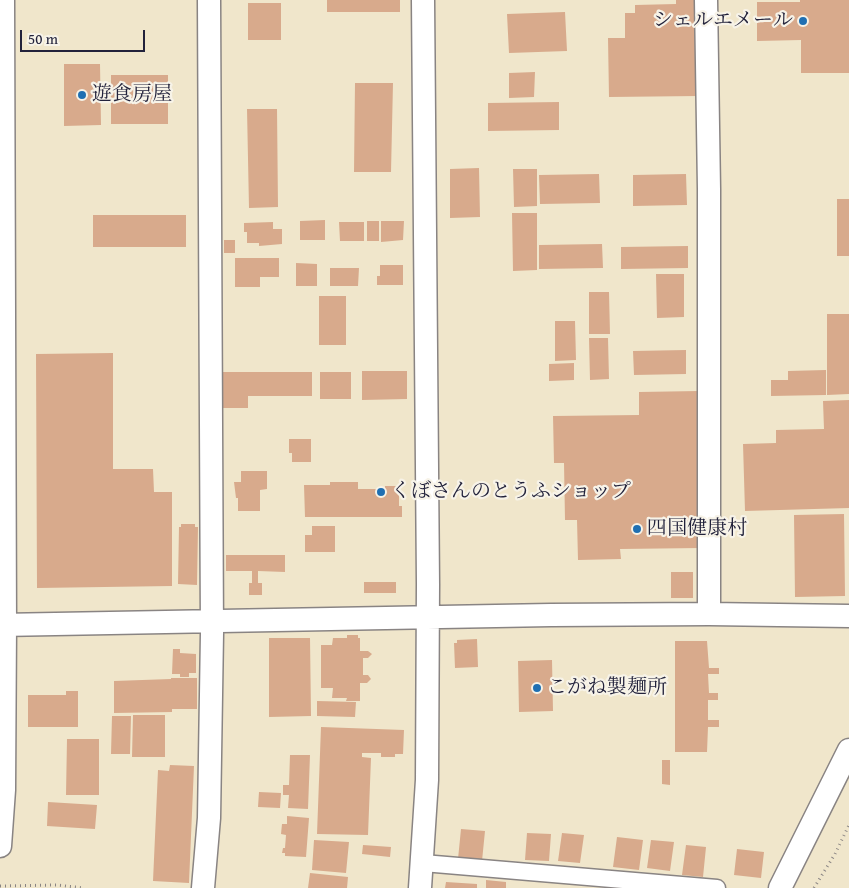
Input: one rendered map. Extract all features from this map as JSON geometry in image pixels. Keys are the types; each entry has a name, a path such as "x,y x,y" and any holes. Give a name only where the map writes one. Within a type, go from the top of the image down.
{"street":[{"path":"0,846 4,790 2,625 3,0"},
{"path":"203,888 210,791 212,622 209,0"},
{"path":"420,888 427,780 428,616 423,0"},
{"path":"706,0 709,189 709,614"},
{"path":"2,625 428,616 709,614 849,616"},
{"path":"780,888 849,750"},
{"path":"423,863 717,888"}],"path":[{"path":"814,888 835,854 849,825"},
{"path":"0,886 57,885 84,888"}],"building":[{"path":"327,0 400,0 400,12 327,12"},
{"path":"676,0 697,0 698,96 609,97 608,38 625,38 625,13 635,13 635,5 676,4"},
{"name":"シェルエメール","path":"800,0 849,0 849,73 801,73 801,40 757,41 757,2 800,2"},
{"path":"248,3 281,3 281,40 248,40"},
{"path":"565,12 567,51 509,53 507,14"},
{"path":"64,64 100,64 101,125 64,126"},
{"path":"535,72 534,97 509,98 509,73"},
{"path":"111,75 168,75 168,124 111,124"},
{"path":"355,83 393,83 391,172 354,172"},
{"path":"559,102 559,130 488,131 488,103"},
{"path":"247,109 277,109 278,207 249,208"},
{"path":"479,168 480,217 450,218 450,169"},
{"path":"513,169 537,169 537,206 514,207"},
{"path":"599,174 600,203 540,204 539,175"},
{"path":"686,174 687,205 633,206 633,175"},
{"path":"837,199 849,199 849,256 837,256"},
{"path":"512,213 537,213 537,270 513,271"},
{"path":"93,215 186,215 186,247 93,247"},
{"path":"325,220 325,240 300,240 300,221"},
{"path":"367,221 379,221 379,241 367,241"},
{"path":"381,221 404,221 403,240 381,242"},
{"path":"273,222 273,229 282,229 282,244 259,246 259,243 247,243 247,232 244,232 244,223"},
{"path":"339,222 364,222 364,241 340,241"},
{"path":"224,240 235,240 235,253 224,253"},
{"path":"602,244 603,268 539,269 539,245"},
{"path":"688,246 688,268 621,269 621,247"},
{"path":"235,258 279,258 279,277 260,277 260,287 235,287"},
{"path":"296,263 317,264 317,286 296,286"},
{"path":"380,265 403,265 403,285 377,285 377,276 380,276"},
{"path":"330,268 359,268 358,286 330,286"},
{"path":"656,274 684,274 684,317 657,318"},
{"path":"589,292 609,292 610,334 589,334"},
{"path":"319,296 346,296 346,345 319,345"},
{"path":"827,314 849,314 849,394 827,395"},
{"path":"555,321 575,321 576,360 555,361"},
{"path":"589,338 608,338 609,379 590,380"},
{"path":"686,350 686,374 634,375 633,351"},
{"path":"113,353 113,469 153,469 154,492 172,492 172,586 37,588 36,354"},
{"path":"574,363 574,380 549,381 549,364"},
{"path":"826,370 826,395 771,396 771,380 788,380 788,371"},
{"path":"362,371 407,371 407,399 362,400"},
{"path":"223,372 312,372 312,396 248,396 248,408 223,408"},
{"path":"320,372 351,372 351,399 320,399"},
{"name":"四国健康村","path":"699,391 700,548 620,549 621,559 578,560 577,520 565,520 564,463 554,463 553,416 639,415 639,392"},
{"path":"849,400 849,508 745,511 743,444 776,443 776,430 824,429 823,401"},
{"path":"289,439 311,439 311,462 292,462 292,453 289,453"},
{"path":"241,471 267,471 267,489 260,490 260,511 238,511 238,498 236,498 234,482 241,482"},
{"path":"330,482 358,482 358,489 385,489 385,486 399,486 399,506 402,506 402,517 305,517 304,485 330,485"},
{"path":"844,514 845,596 795,597 794,515"},
{"path":"181,524 195,524 195,527 198,527 197,585 178,584 179,527 181,527"},
{"path":"312,526 335,526 335,552 305,552 305,535 312,535"},
{"path":"226,555 285,555 285,572 258,571 258,583 262,583 262,595 249,595 252,571 226,571"},
{"path":"671,572 693,572 693,598 671,598"},
{"path":"364,582 396,582 396,593 364,593"},
{"path":"347,635 358,635 358,638 360,638 360,651 368,651 372,654 368,658 363,658 363,675 368,675 371,679 367,683 360,683 360,701 346,701 347,698 332,698 333,688 321,688 321,645 332,645 333,638 347,638"},
{"path":"269,638 310,638 311,716 269,717"},
{"path":"477,639 478,667 455,668 454,643 457,643 457,640"},
{"path":"675,641 707,641 709,668 719,668 719,674 708,674 709,693 718,693 718,700 708,700 708,720 719,720 719,727 708,727 707,752 675,752"},
{"path":"173,649 180,649 180,653 196,654 196,673 189,673 189,677 180,677 180,674 172,674"},
{"path":"552,660 553,711 519,712 518,661"},
{"path":"197,678 197,709 172,709 172,712 114,713 114,681"},
{"path":"66,691 78,691 78,727 28,727 28,695 66,695"},
{"path":"317,701 356,702 355,717 317,716"},
{"path":"133,715 165,715 165,757 132,757"},
{"path":"112,716 131,716 130,754 111,754"},
{"path":"321,727 404,730 403,754 395,754 395,757 381,757 381,753 362,753 362,757 371,758 368,835 317,834"},
{"path":"67,739 99,739 99,795 66,795"},
{"path":"290,755 310,755 308,809 288,808 289,795 283,795 283,785 289,785"},
{"path":"662,760 670,760 670,785 662,784"},
{"path":"170,765 194,766 189,883 153,881 158,770 169,771"},
{"path":"259,792 281,793 280,808 258,807"},
{"path":"48,802 97,805 95,829 47,826"},
{"path":"287,816 309,818 306,857 285,856 285,853 282,853 283,848 285,848 286,835 281,834 282,824 287,824"},
{"path":"461,829 485,831 482,861 458,859"},
{"path":"527,833 551,834 549,861 525,860"},
{"path":"562,833 584,835 580,863 558,861"},
{"path":"617,837 643,840 639,870 613,867"},
{"path":"314,840 349,842 346,873 312,870"},
{"path":"651,840 674,842 670,871 647,868"},
{"path":"363,845 391,847 390,857 362,854"},
{"path":"686,845 706,847 703,877 682,875"},
{"path":"737,849 764,852 761,878 734,875"},
{"path":"310,873 348,877 347,888 308,888"},
{"path":"486,880 506,882 506,888 486,888"},
{"path":"446,882 477,884 477,888 445,888"}],"place":[{"name":"シェルエメール","path":"803,21"},
{"name":"遊食房屋","path":"82,95"},
{"name":"くぼさんのとうふショップ","path":"381,492"},
{"name":"四国健康村","path":"637,529"},
{"name":"こがね製麺所","path":"537,688"}]}
